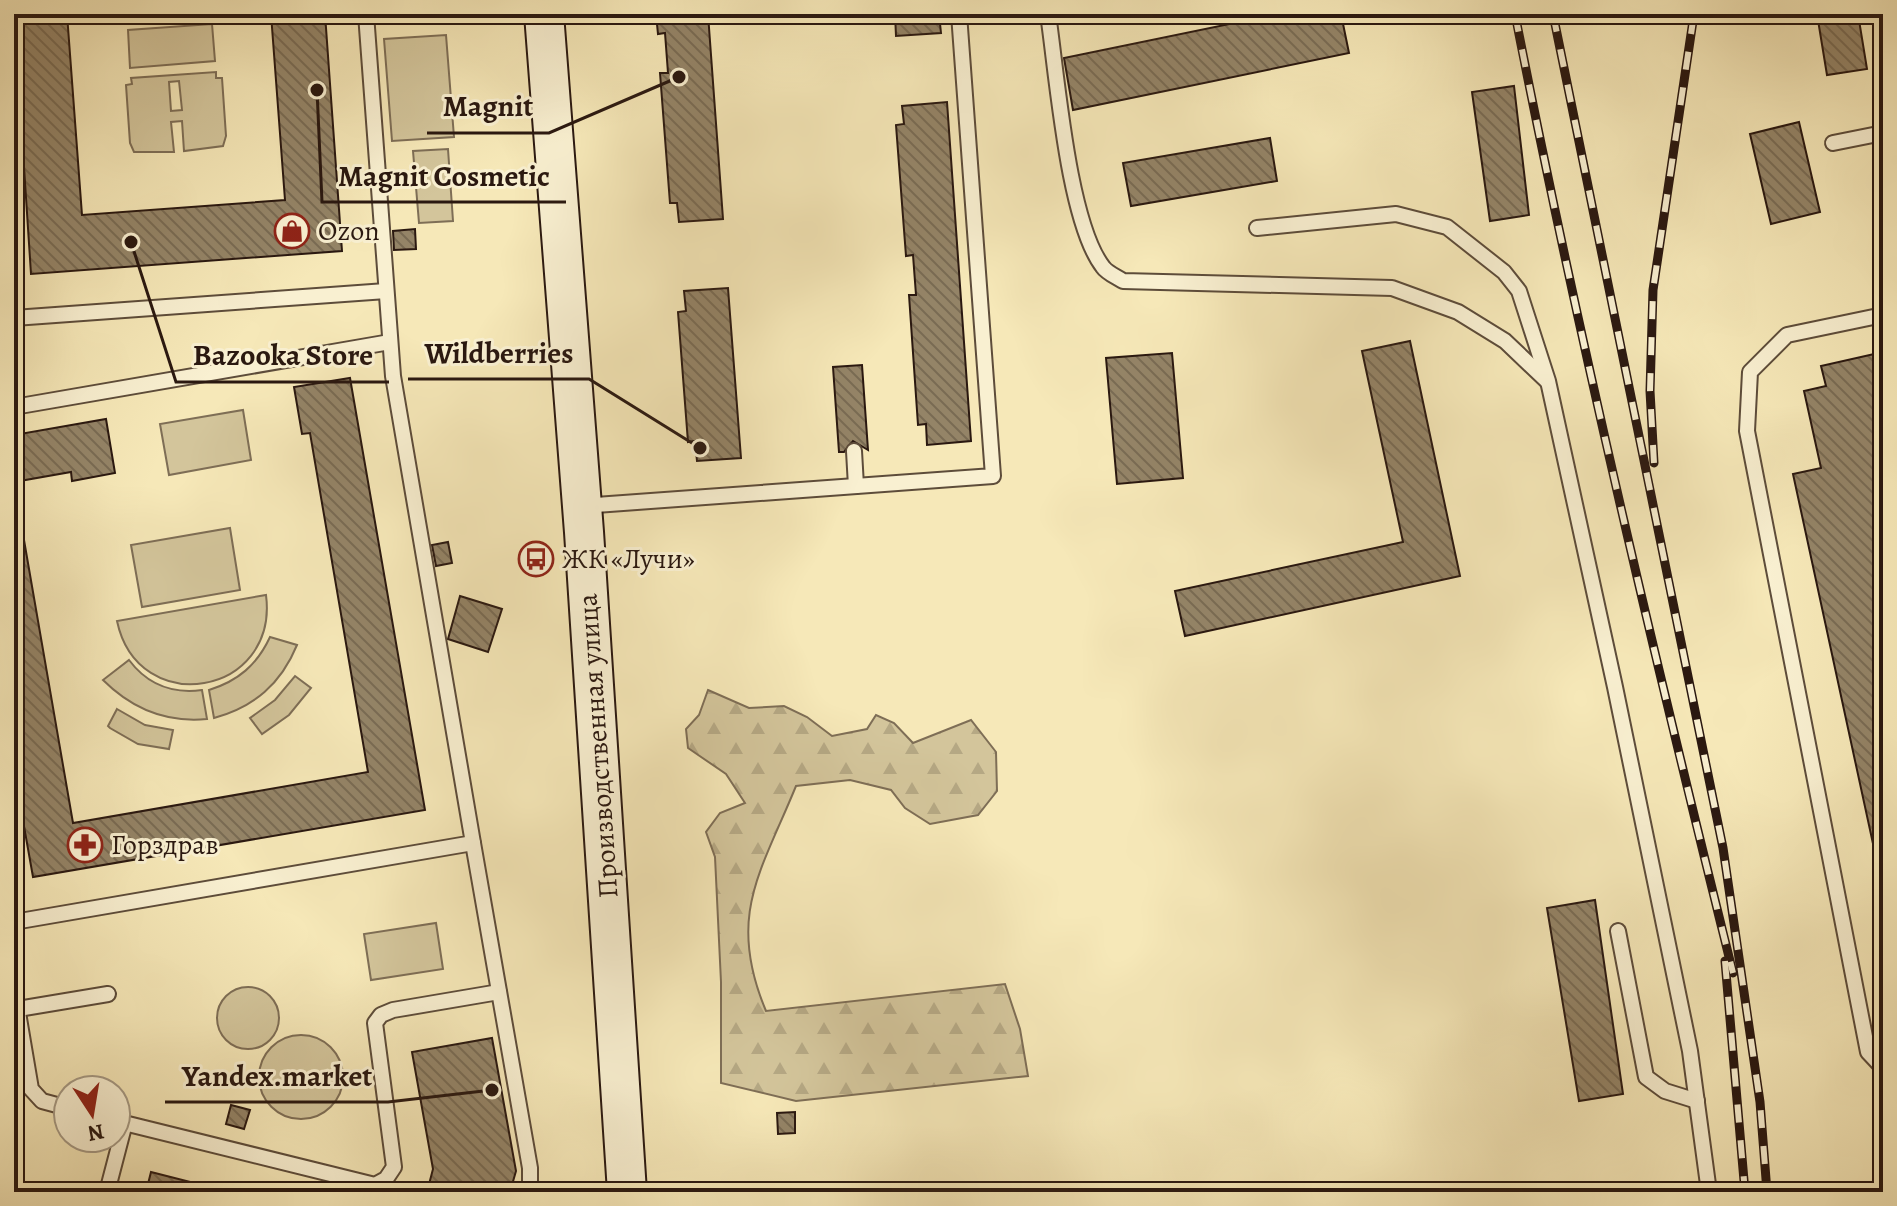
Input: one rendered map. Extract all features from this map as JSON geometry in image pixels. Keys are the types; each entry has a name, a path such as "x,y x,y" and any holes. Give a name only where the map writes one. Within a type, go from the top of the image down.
{"main road":[{"name":"Производственная улица","path":"544,14 582,506 627,1192"}],"lane":[{"path":"366,14 390,342 530,1168 530,1192"},
{"path":"582,506 993,476 959,14"},
{"path":"1048,14 1069,158 1084,233 1104,269 1123,281 1392,288 1458,312 1505,341 1548,381"},
{"path":"1833,143 1883,133"},
{"path":"1257,228 1396,214 1447,227 1504,272 1519,291 1548,381 1618,702 1690,1051 1709,1192"},
{"path":"14,318 386,291"},
{"path":"1883,315 1787,335 1750,372 1747,431 1868,1052 1883,1068"},
{"path":"14,407 390,342"},
{"path":"854,451 856,486"},
{"path":"14,922 473,843"},
{"path":"1618,931 1646,1077 1665,1091 1697,1101"},
{"path":"14,989 33,1094 52,1104"},
{"path":"132,1125 375,1185 386,1179 394,1167 375,1023 381,1015 393,1010 499,992"},
{"path":"18,1009 108,994"},
{"path":"107,1192 115,1154"}],"green space":[{"path":"126,14 212,14 212,16 127,22"},
{"path":"212,24 215,61 130,68 128,30"},
{"path":"446,35 454,137 392,141 384,39"},
{"path":"216,72 216,78 222,78 226,136 223,146 184,151 182,121 171,122 174,152 134,152 130,143 126,85 132,84 131,78","holes":["179,81 182,110 171,111 169,82"]},
{"path":"448,149 453,221 419,223 413,151"},
{"path":"243,410 251,460 169,475 160,424"},
{"path":"230,528 240,590 142,607 131,545"},
{"path":"266,595 264,629 251,656 230,674 204,683 177,683 151,673 130,652 117,621"},
{"path":"270,637 297,645 283,671 254,700 214,718 209,690 246,671"},
{"path":"129,660 161,686 202,690 207,719 177,719 150,712 114,690 103,680"},
{"path":"295,676 311,688 289,715 262,734 250,718 275,700"},
{"path":"708,690 749,708 784,706 807,717 832,736 867,729 876,715 894,723 913,743 971,720 996,752 997,791 978,815 930,824 905,808 891,790 850,780 796,786 753,895 749,948 754,978 766,1011 1005,984 1020,1029 1028,1076 796,1101 721,1083 721,982 715,857 706,832 720,813 745,803 726,774 688,748 686,729 699,715"},
{"path":"117,709 145,725 173,730 169,749 138,744 110,728 108,726"},
{"path":"436,923 443,969 371,980 364,934"},
{"path":"248,987 260,989 270,996 277,1006 277,1030 270,1040 260,1047 248,1049 236,1047 226,1040 219,1030 217,1018 219,1006 226,996 236,989"},
{"path":"301,1035 317,1038 331,1047 340,1061 343,1077 340,1093 331,1107 317,1116 301,1119 285,1116 271,1107 262,1093 259,1077 262,1061 271,1047 285,1038"}],"building":[{"path":"14,14 67,14 82,215 285,200 271,14 325,14 342,251 31,274"},
{"path":"656,14 708,14 723,219 679,222 677,203 670,203 660,73 668,73 665,33 658,34"},
{"path":"895,14 939,14 941,33 896,36"},
{"path":"1278,14 1341,14 1349,53 1073,110 1064,58"},
{"path":"1858,14 1867,69 1827,75 1818,20"},
{"path":"1514,86 1529,215 1490,221 1472,92"},
{"path":"947,102 971,441 927,445 926,424 918,425 909,295 916,295 913,255 906,256 896,125 904,124 902,106"},
{"path":"1799,122 1820,212 1771,224 1750,134"},
{"path":"1270,138 1277,181 1131,206 1123,163"},
{"path":"415,229 416,249 394,250 393,231"},
{"path":"728,288 741,458 697,461 695,441 688,442 678,312 686,311 684,291"},
{"path":"1410,341 1460,576 1185,636 1175,591 1403,542 1362,351"},
{"path":"1883,352 1883,852 1875,853 1793,474 1821,468 1804,391 1826,386 1821,366"},
{"path":"1172,353 1183,478 1117,484 1106,358"},
{"path":"862,365 868,450 853,441 844,452 839,452 833,367"},
{"path":"350,378 425,810 33,877 14,770 14,540 24,540 73,823 368,772 310,433 302,434 294,387"},
{"path":"106,419 115,473 72,481 71,472 14,482 14,435"},
{"path":"448,542 452,563 436,566 432,545"},
{"path":"460,596 502,609 488,652 448,639"},
{"path":"1595,900 1623,1094 1579,1101 1547,908"},
{"path":"492,1038 516,1171 510,1192 427,1192 433,1169 412,1052"},
{"path":"231,1105 250,1110 244,1129 226,1124"},
{"path":"795,1112 795,1133 778,1134 777,1113"},
{"path":"151,1172 206,1186 205,1192 146,1192"}],"railway":[{"path":"1515,14 1618,495 1733,973"},
{"path":"1553,14 1723,848 1760,1102 1767,1192"},
{"path":"1654,463 1650,391 1653,290 1694,14"},
{"path":"1725,961 1745,1192"}],"place":[{"name":"Magnit","path":"679,77"},
{"name":"Magnit Cosmetic","path":"317,90"},
{"name":"Ozon","path":"292,231"},
{"name":"Bazooka Store","path":"131,242"},
{"name":"Wildberries","path":"700,448"},
{"name":"ЖК «Лучи»","path":"536,559"},
{"name":"Горздрав","path":"85,845"},
{"name":"Yandex.market","path":"492,1090"}]}
